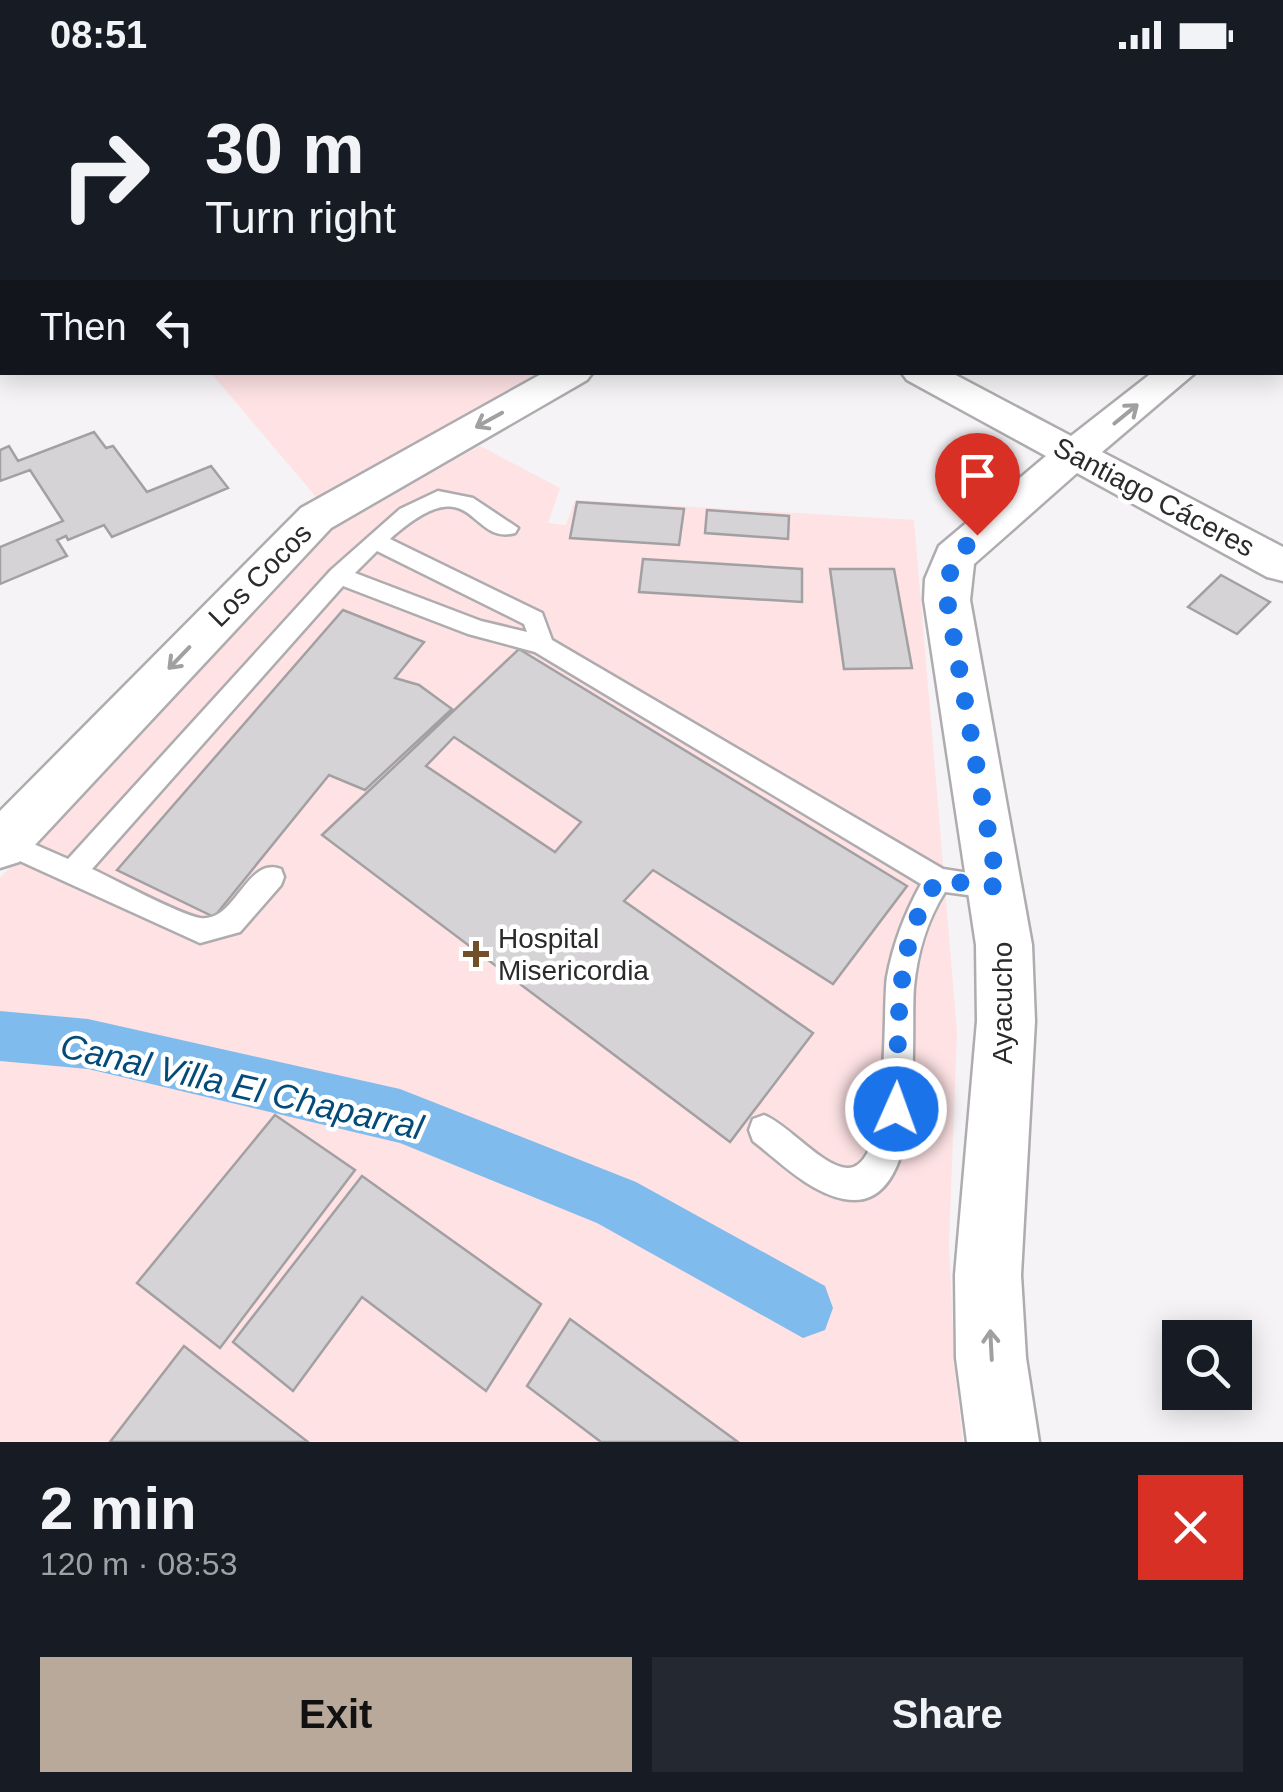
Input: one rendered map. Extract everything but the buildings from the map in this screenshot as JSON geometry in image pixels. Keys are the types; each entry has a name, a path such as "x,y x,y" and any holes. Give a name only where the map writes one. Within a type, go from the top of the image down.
{"street":[{"name":"Los Cocos","path":"2,844 316,518 569,375"},
{"name":"Santiago Cáceres","path":"926,375 1283,566"},
{"name":"Ayacucho","path":"1003,1442 991,1358 988,1275 1006,1021 998,887 947,600 947,579 954,556 1000,514 1173,375"}],"lane":[{"path":"72,873 375,541 437,498 453,498 507,528"},
{"path":"375,541 534,619 542,645"},
{"path":"339,576 476,628 542,645 938,880 998,887"},
{"path":"2,844 200,931 230,923 271,877"},
{"path":"764,1130 829,1177 850,1185 874,1171 886,1150 896,1109 900,988 923,901 938,880"}],"shaded area":[{"path":"213,375 539,375 322,504"},
{"name":"Hospital Misericordia","path":"480,446 560,488 548,523 566,525 575,500 914,520 957,1031 949,1244 955,1372 963,1442 0,1442 0,878 331,527"}],"waterway":[{"name":"Canal Villa El Chaparral","path":"0,1036 88,1044 400,1116 616,1202 803,1308"}],"place":[{"name":"Hospital Misericordia","path":"476,954"}],"route":[{"path":"896,1109 900,988 923,901 938,880 998,887 947,600 947,579 954,556 977,535"}]}
